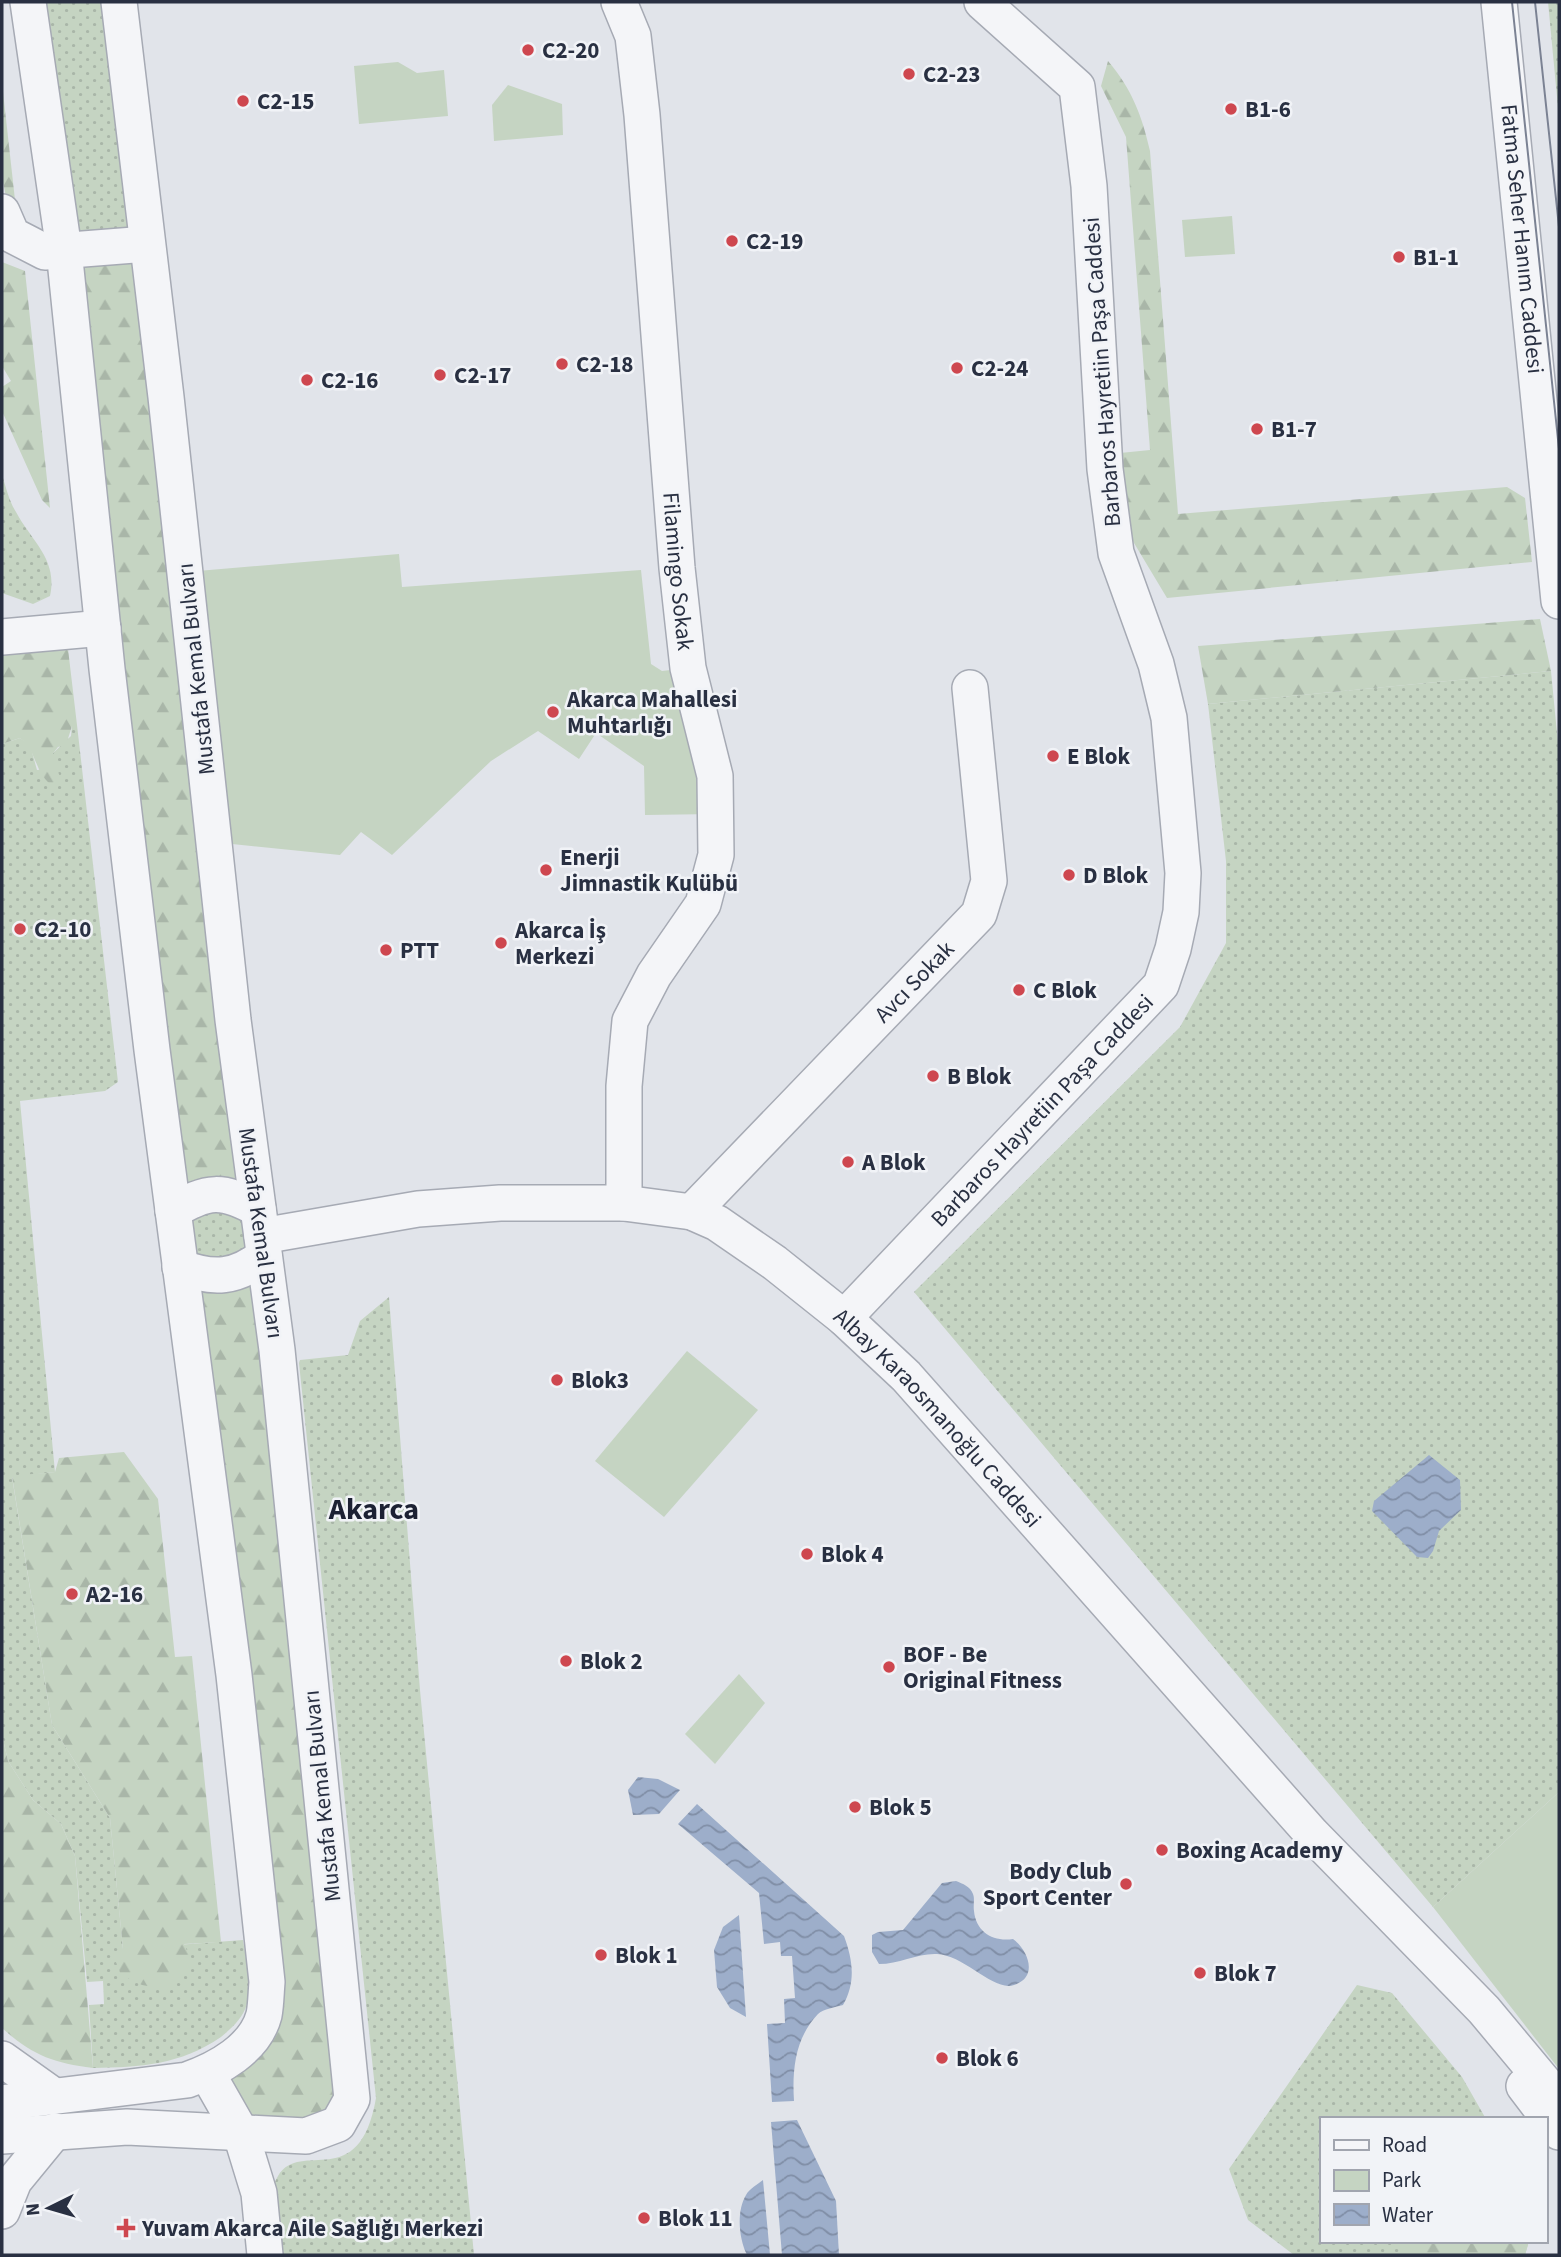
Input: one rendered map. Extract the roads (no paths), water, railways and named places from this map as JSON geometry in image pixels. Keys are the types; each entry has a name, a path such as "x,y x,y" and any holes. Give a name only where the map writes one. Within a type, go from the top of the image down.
{"street":[{"path":"2,2102 187,2080 207,2073 246,2047 264,2017 267,1982 234,1675 179,1262 103,628 64,250 28,2"},
{"name":"Mustafa Kemal Bulvarı","path":"2,2136 127,2127 306,2136 338,2124 352,2099 277,1350 233,1020 119,2"},
{"name":"Filamingo Sokak","path":"619,2 632,36 642,115 677,568 688,668 715,776 716,855 703,904 654,975 630,1021 624,1086 624,1203"},
{"name":"Barbaros Hayretiin Paşa Caddesi","path":"844,1318 1161,985 1181,912 1183,873 1169,718 1156,664 1116,553 1105,470 1089,186 1077,87 982,2"},
{"name":"Fatma Seher Hanım Caddesi","path":"1499,2 1559,601"},
{"path":"2,212 12,235 46,253 148,244"},
{"path":"9,632 103,628"},
{"name":"Avcı Sokak","path":"692,1212 979,914 989,881 971,688"},
{"path":"172,1206 211,1194 226,1194 261,1234 231,1276 214,1277 179,1262"},
{"name":"Albay Karaosmanoğlu Caddesi","path":"261,1234 418,1209 500,1203 624,1203 692,1212 717,1223 844,1318 906,1376 1312,1834 1484,2010 1559,2100"},
{"path":"1449,1976 1474,2025 1559,2132"},
{"path":"2,2059 54,2096"},
{"path":"207,2073 240,2131 259,2193 265,2255"},
{"path":"2,2211 15,2181 55,2131"}],"water":[{"path":"1429,1455 1460,1480 1461,1510 1439,1531 1428,1558 1417,1557 1372,1511 1374,1501"},
{"path":"638,1777 658,1779 680,1790 659,1814 633,1815 628,1790"},
{"path":"697,1804 844,1936 847,1945 852,1971 850,1988 843,2005 818,2014 804,2033 795,2066 794,2101 772,2102 767,2024 785,2023 784,1999 795,1998 792,1956 781,1956 780,1942 764,1944 759,1893 678,1824"},
{"path":"956,1881 972,1891 975,1918 982,1930 992,1937 1013,1939 1023,1950 1029,1970 1022,1981 1006,1986 988,1979 958,1960 937,1954 879,1964 872,1952 872,1935 903,1930 942,1883"},
{"path":"739,1915 746,2017 730,2008 717,1987 714,1950 723,1927"},
{"path":"797,2120 836,2201 839,2255 782,2255 771,2122"},
{"path":"763,2180 770,2255 747,2255 742,2241 741,2209 747,2193"}],"tram line":[{"path":"1512,2 1559,449"},
{"path":"1535,2 1559,227"}],"place":[{"name":"C2-20","path":"528,50"},
{"name":"C2-23","path":"909,74"},
{"name":"C2-15","path":"243,101"},
{"name":"B1-6","path":"1231,109"},
{"name":"C2-19","path":"732,241"},
{"name":"B1-1","path":"1399,257"},
{"name":"C2-18","path":"562,364"},
{"name":"C2-24","path":"957,368"},
{"name":"C2-17","path":"440,375"},
{"name":"C2-16","path":"307,380"},
{"name":"B1-7","path":"1257,429"},
{"name":"Akarca Mahallesi Muhtarlığı","path":"553,712"},
{"name":"E Blok","path":"1053,756"},
{"name":"Enerji Jimnastik Kulübü","path":"546,870"},
{"name":"D Blok","path":"1069,875"},
{"name":"C2-10","path":"20,929"},
{"name":"Akarca İş Merkezi","path":"501,943"},
{"name":"PTT","path":"386,950"},
{"name":"C Blok","path":"1019,990"},
{"name":"B Blok","path":"933,1076"},
{"name":"A Blok","path":"848,1162"},
{"name":"Blok3","path":"557,1380"},
{"name":"Blok 4","path":"807,1554"},
{"name":"A2-16","path":"72,1594"},
{"name":"Blok 2","path":"566,1661"},
{"name":"BOF - Be Original Fitness","path":"889,1667"},
{"name":"Blok 5","path":"855,1807"},
{"name":"Boxing Academy","path":"1162,1850"},
{"name":"Body Club Sport Center","path":"1126,1884"},
{"name":"Blok 1","path":"601,1955"},
{"name":"Blok 7","path":"1200,1973"},
{"name":"Blok 6","path":"942,2058"},
{"name":"Blok 11","path":"644,2218"},
{"name":"Yuvam Akarca Aile Sağlığı Merkezi","path":"126,2228"}],"district":[{"name":"Akarca","path":"374,1509"}]}
